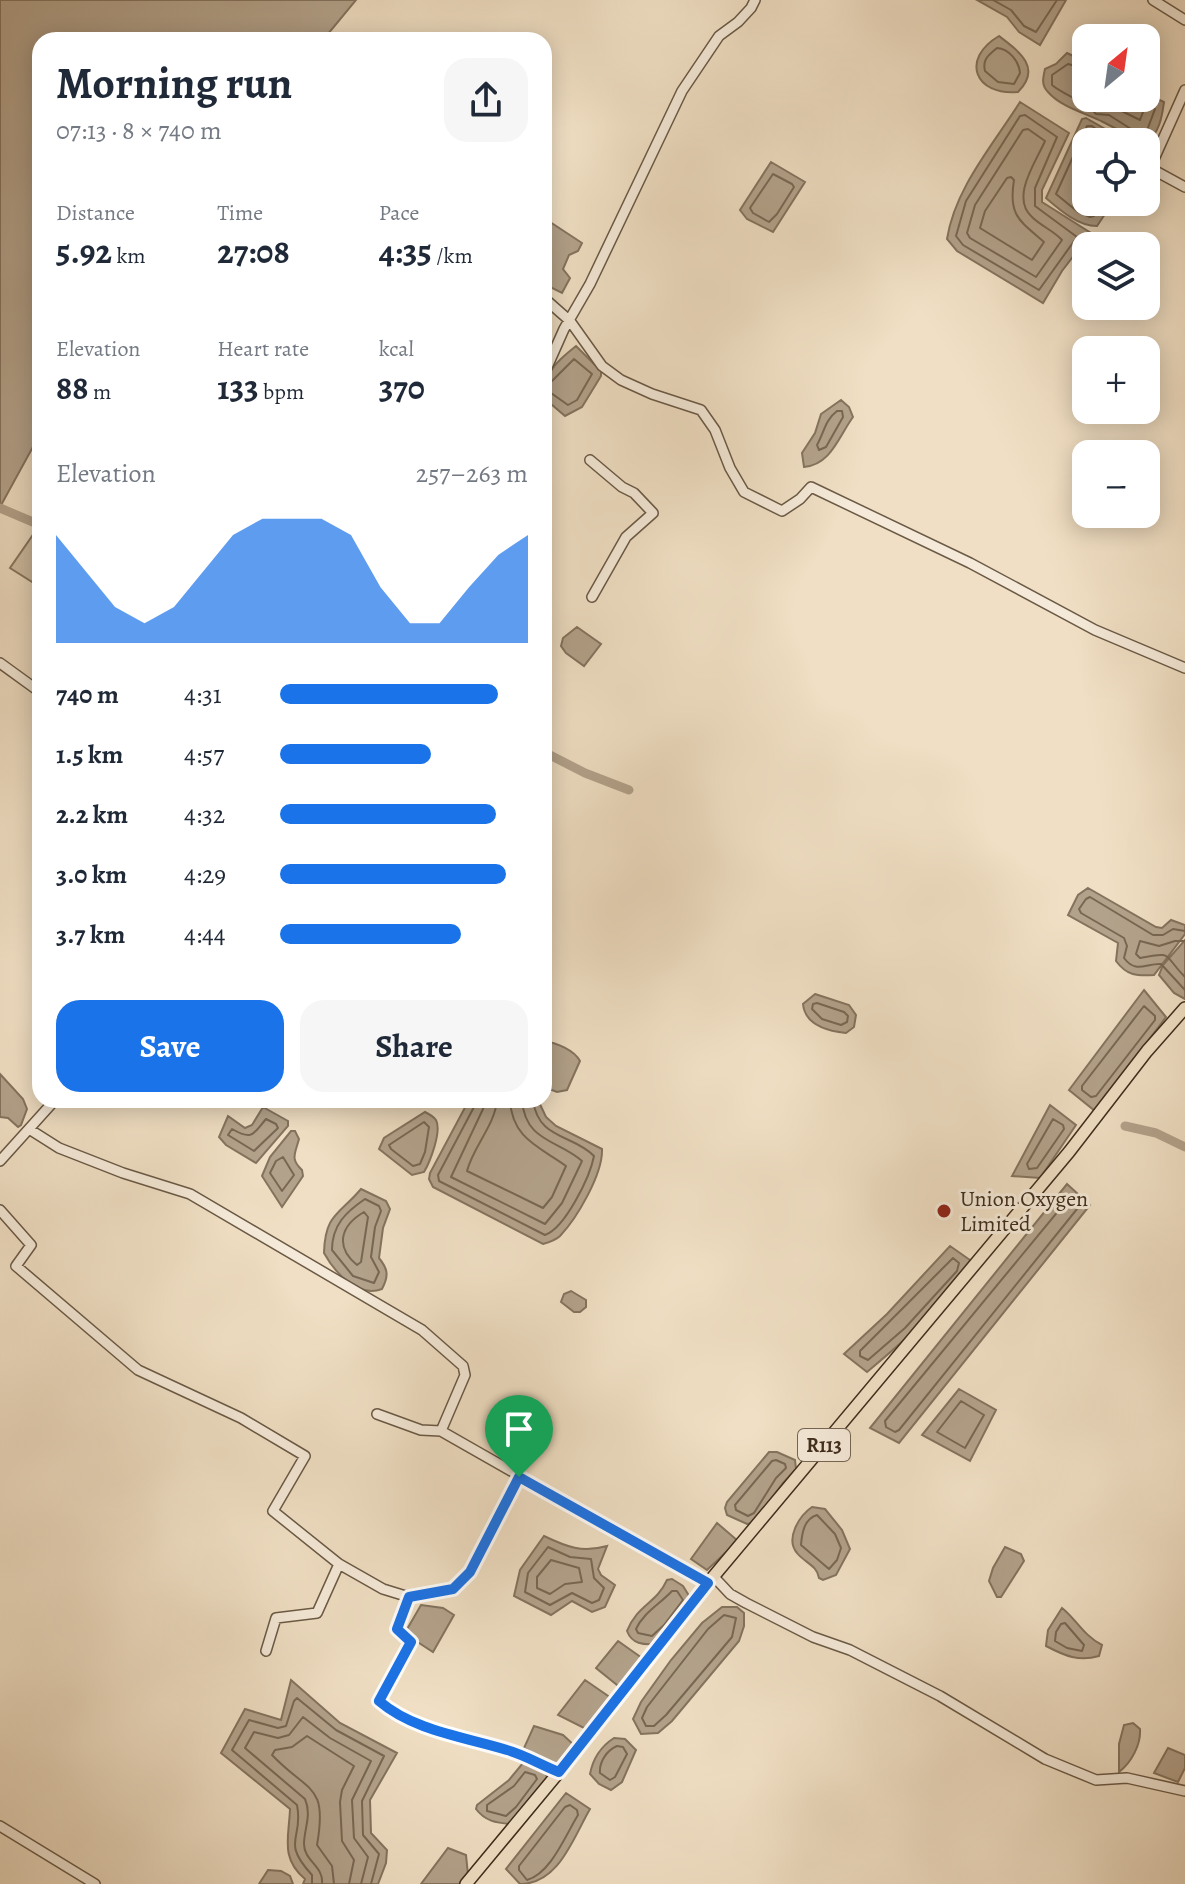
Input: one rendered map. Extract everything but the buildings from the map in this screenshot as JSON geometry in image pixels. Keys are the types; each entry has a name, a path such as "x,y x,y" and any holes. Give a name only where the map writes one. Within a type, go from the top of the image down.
{"main road":[{"name":"R113","path":"466,1884 711,1580 1069,1152 1147,1051 1185,1008"}],"street":[{"path":"552,358 682,91 719,36 751,8 755,0"},
{"path":"1153,0 1185,20"},
{"path":"1185,90 1150,168 1185,187"},
{"path":"552,305 570,321 602,366 621,380 701,410 715,430 730,468 744,492 782,511 811,487 970,563 1095,630 1185,668"},
{"path":"590,460 622,487 634,493 653,513 626,537 592,597"},
{"path":"0,663 32,686"},
{"path":"0,1161 48,1108"},
{"path":"29,1129 59,1148 134,1177 190,1194 422,1330 463,1366 465,1375 441,1431"},
{"path":"0,1210 31,1245 16,1266 106,1345 138,1370 241,1418 305,1456 273,1511 339,1564 383,1589 409,1597 453,1589 470,1572 519,1477"},
{"path":"377,1414 421,1430 441,1431 519,1477 711,1580 746,1603 813,1637 850,1650 940,1696 1045,1759 1096,1780 1127,1778 1185,1791"},
{"path":"266,1651 276,1618 317,1613 339,1564"},
{"path":"409,1597 397,1629 411,1642 379,1699 381,1703 402,1716 442,1732 513,1752 559,1772"},
{"path":"0,1826 95,1884"}],"shaded area":[{"path":"32,536 32,582 10,568"}],"water":[{"path":"0,0 356,0 330,32 32,32 32,449 0,507"},
{"path":"977,0 1066,0 1040,45 1019,32 1007,17"},
{"path":"999,36 1021,54 1028,68 1025,83 1018,92 991,88 978,74 979,55"},
{"path":"1067,53 1072,55 1072,109 1053,97 1043,84 1045,69 1056,64"},
{"path":"1160,100 1164,102 1158,128 1114,128 1080,112 1160,112"},
{"path":"1020,102 1069,133 1042,190 1042,202 1089,232 1072,232 1072,258 1043,303 957,251 947,239 958,202"},
{"path":"1086,118 1104,128 1078,128 1082,119"},
{"path":"1072,141 1072,216 1104,216 1097,226 1090,225 1076,220 1046,198"},
{"path":"771,162 805,182 773,232 747,219 740,210"},
{"path":"552,223 582,243 578,251 569,255 563,269 570,278 562,293 552,288"},
{"path":"576,346 601,371 582,407 565,416 552,405 552,370"},
{"path":"841,400 849,407 853,417 828,455 804,467 802,453 815,433 821,414"},
{"path":"577,627 601,644 584,666 561,646 563,638"},
{"path":"1088,888 1156,927 1162,928 1171,920 1185,925 1185,934 1154,975 1137,975 1124,970 1116,961 1118,943 1068,915 1078,895"},
{"path":"1185,940 1185,999 1174,993 1159,975 1163,965"},
{"path":"1144,990 1166,1017 1095,1111 1069,1090"},
{"path":"815,994 849,1005 856,1015 854,1027 846,1033 832,1031 812,1022 803,1004"},
{"path":"552,1043 565,1048 580,1061 567,1090 552,1090"},
{"path":"0,1074 23,1099 27,1109 18,1127 8,1118 0,1117"},
{"path":"1050,1105 1076,1125 1040,1178 1012,1176"},
{"path":"262,1108 288,1121 288,1126 256,1163 226,1145 219,1137 228,1116 245,1128 252,1125"},
{"path":"465,1108 542,1108 556,1126 602,1149 598,1171 574,1218 557,1239 543,1244 433,1187 430,1173"},
{"path":"425,1112 436,1120 436,1139 424,1172 412,1175 379,1149 384,1138"},
{"path":"291,1131 295,1131 299,1139 295,1159 303,1176 282,1207 262,1176 270,1157"},
{"path":"1067,1184 1090,1205 899,1443 870,1428"},
{"path":"361,1189 386,1201 390,1209 383,1228 379,1258 386,1269 386,1280 382,1289 373,1291 348,1282 324,1253 330,1222"},
{"path":"950,1246 970,1260 952,1290 925,1320 867,1372 844,1354 887,1314"},
{"path":"571,1291 586,1300 586,1307 580,1312 574,1312 561,1302 564,1294"},
{"path":"959,1389 996,1410 970,1461 922,1435"},
{"path":"769,1452 795,1460 796,1469 753,1523 747,1524 727,1515 727,1502"},
{"path":"812,1507 825,1509 842,1530 850,1549 836,1575 823,1580 797,1553 792,1541 798,1522"},
{"path":"717,1523 738,1541 707,1570 691,1559"},
{"path":"544,1536 575,1548 607,1546 598,1569 615,1585 605,1607 592,1612 572,1601 551,1615 514,1596 520,1570"},
{"path":"1005,1547 1021,1554 1024,1561 1001,1597 997,1597 989,1581"},
{"path":"672,1579 683,1586 691,1599 656,1644 635,1641 627,1631 631,1622 667,1580"},
{"path":"421,1605 443,1608 454,1615 433,1652 406,1631"},
{"path":"722,1607 737,1607 744,1613 739,1641 672,1721 658,1733 641,1734 633,1719 641,1702 702,1623"},
{"path":"1062,1608 1102,1645 1099,1656 1072,1657 1046,1646 1048,1630"},
{"path":"618,1641 642,1658 622,1689 596,1668"},
{"path":"291,1680 340,1723 397,1753 370,1800 371,1833 387,1850 378,1884 303,1884 305,1879 289,1855 290,1809 221,1753 245,1709 281,1720"},
{"path":"585,1680 611,1698 586,1729 558,1715"},
{"path":"1133,1723 1140,1729 1139,1741 1132,1758 1119,1772 1119,1744 1124,1725"},
{"path":"534,1726 563,1735 575,1746 558,1767 524,1748"},
{"path":"614,1738 625,1739 636,1750 622,1782 611,1790 599,1784 590,1774 598,1753"},
{"path":"1168,1748 1185,1755 1185,1768 1178,1782 1154,1773"},
{"path":"523,1763 544,1770 548,1779 511,1824 487,1819 476,1809 477,1805 509,1780"},
{"path":"566,1793 590,1809 555,1868 534,1882 520,1884 506,1869"},
{"path":"448,1848 466,1855 468,1875 461,1884 421,1884"},
{"path":"268,1870 281,1871 290,1876 293,1884 259,1884"}],"waterway":[{"path":"0,508 32,522"},
{"path":"552,756 629,790"},
{"path":"1125,1126 1156,1133 1185,1147"}],"place":[{"name":"Union Oxygen Limited","path":"944,1211"}],"route":[{"path":"519,1477 708,1583 559,1772 503,1748 476,1744 442,1732 402,1716 379,1701 412,1640 397,1629 409,1597 453,1589 470,1572 519,1477"}]}
